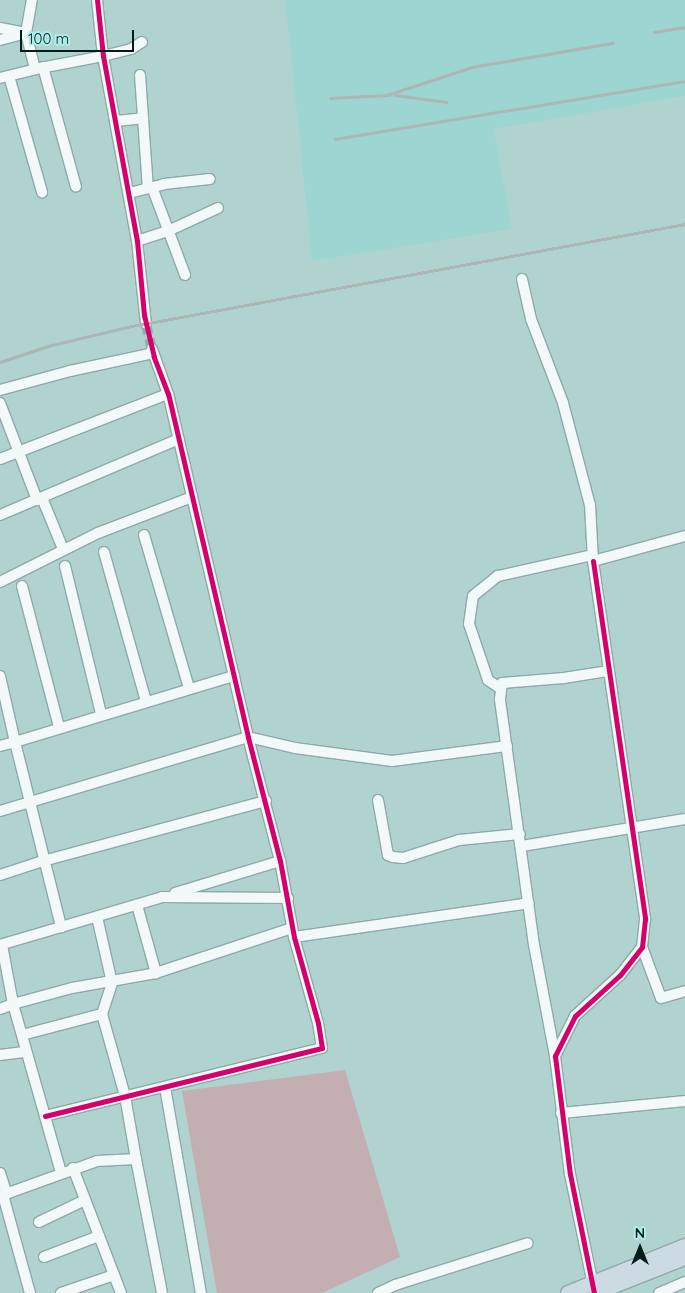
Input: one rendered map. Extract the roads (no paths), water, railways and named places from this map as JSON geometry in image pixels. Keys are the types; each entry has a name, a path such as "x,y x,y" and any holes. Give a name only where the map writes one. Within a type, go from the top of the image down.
{"highway":[{"path":"568,1293 594,1290 684,1255"}],"street":[{"path":"32,0 26,33 39,68 76,187"},
{"path":"97,0 103,56 137,240 146,324"},
{"path":"0,28 26,33"},
{"path":"0,40 26,33"},
{"path":"42,192 5,77 131,49 142,42"},
{"path":"140,75 150,188 185,274"},
{"path":"116,121 143,118"},
{"path":"129,193 210,179"},
{"path":"137,240 168,231 218,208"},
{"path":"522,279 532,319 563,404 590,505 593,558 608,671 645,918 642,947 660,998 685,991"},
{"path":"0,390 153,351 168,394 179,439 248,737 266,801 288,898 293,932 318,1023 322,1048 45,1116"},
{"path":"0,459 168,394"},
{"path":"0,403 17,452 63,549"},
{"path":"0,515 179,439"},
{"path":"0,582 63,549 192,497"},
{"path":"144,535 189,688"},
{"path":"501,689 488,680 479,659 469,624 473,596 498,576 593,558 685,536"},
{"path":"104,552 146,701"},
{"path":"65,566 102,714"},
{"path":"22,586 59,727"},
{"path":"594,1290 570,1174 555,1056 534,945 522,846 500,699 502,683 564,678 608,671"},
{"path":"0,676 28,802 61,927"},
{"path":"0,746 234,676"},
{"path":"0,811 248,737 295,748 392,761 507,746"},
{"path":"378,800 388,855 392,857 403,858 459,840 520,834"},
{"path":"0,875 43,861 266,801"},
{"path":"522,846 685,819"},
{"path":"62,1172 13,1004 1,945 280,861"},
{"path":"162,897 288,898"},
{"path":"0,1009 72,988 112,983 156,973 293,932 529,903"},
{"path":"137,905 156,973"},
{"path":"97,916 112,983 102,1014 125,1096 162,1293"},
{"path":"555,1056 575,1016 620,975 642,947"},
{"path":"22,1035 102,1014"},
{"path":"0,1054 26,1052"},
{"path":"165,1086 201,1293"},
{"path":"561,1113 685,1101"},
{"path":"3,1195 73,1168 97,1161 136,1159"},
{"path":"73,1168 121,1293"},
{"path":"0,1173 3,1195 30,1293"},
{"path":"39,1222 85,1200"},
{"path":"44,1257 99,1236"},
{"path":"378,1293 396,1285 528,1244"},
{"path":"61,1293 114,1275"},
{"path":"659,1293 685,1282"}],"tunnel":[{"path":"146,324 152,349"}],"railway":[{"path":"654,32 685,27"},
{"path":"330,98 387,95 472,67 613,43"},
{"path":"335,139 685,81"},
{"path":"395,95 447,102"},
{"path":"0,362 48,346 127,327 685,224"}]}
